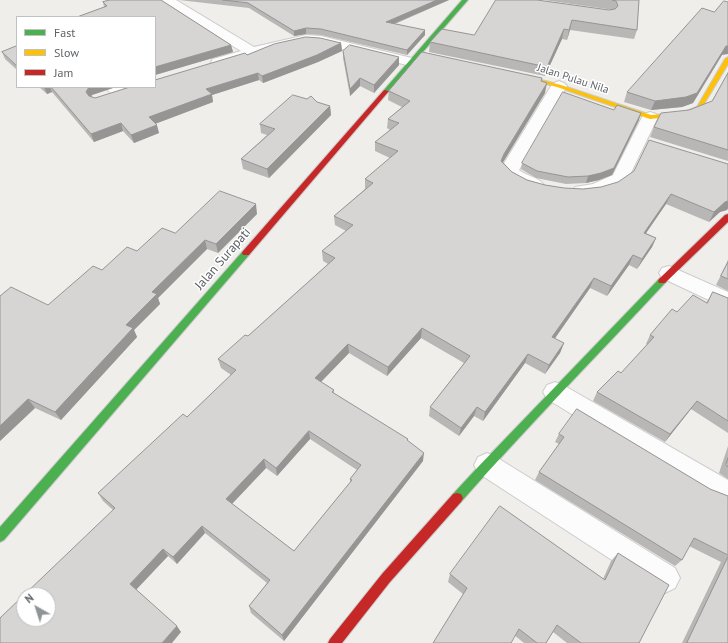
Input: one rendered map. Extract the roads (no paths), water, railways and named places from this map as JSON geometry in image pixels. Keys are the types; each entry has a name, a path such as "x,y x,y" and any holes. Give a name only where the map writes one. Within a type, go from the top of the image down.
{"main road":[{"name":"Jalan Surapati","path":"0,536 418,58 465,0"},
{"path":"650,117 685,113 700,107 728,59"},
{"name":"Jalan Pulau Nila","path":"503,72 559,86 650,117"},
{"path":"334,643 386,578 555,392 613,334 669,273 728,217"}],"street":[{"path":"166,0 253,52"},
{"path":"208,66 253,52 306,39 321,40 418,58"},
{"path":"559,86 512,165 510,171 518,179 532,184 560,190 580,191 596,189 620,179 632,152 646,144 650,117"},
{"path":"669,273 728,301"},
{"path":"555,392 712,486 728,493"},
{"path":"487,466 665,578"}]}
